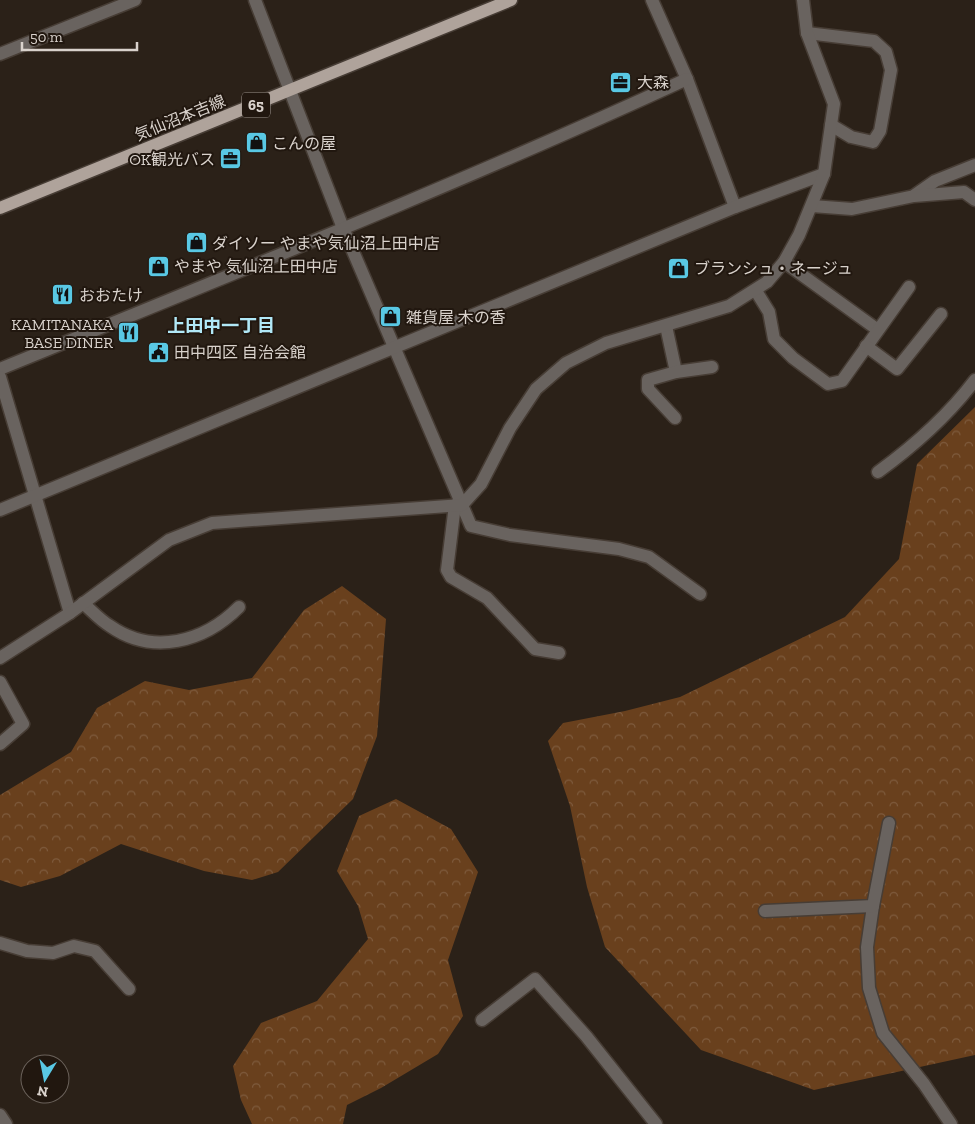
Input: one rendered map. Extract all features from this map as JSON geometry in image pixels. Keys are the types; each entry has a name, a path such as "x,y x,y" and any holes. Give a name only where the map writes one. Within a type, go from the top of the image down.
{"main road":[{"name":"気仙沼本吉線","path":"0,208 289,92 511,0"}],"street":[{"path":"0,54 135,0"},
{"path":"255,0 343,228 396,348 458,505 471,526 510,535 619,549 649,557 700,594"},
{"path":"652,0 686,79 735,207"},
{"path":"0,658 70,613 169,540 212,523 458,505 481,484 510,428 536,389 566,363 606,343 729,306 756,291 767,282 784,262 812,206 824,174 834,104 807,33 803,0"},
{"path":"807,33 874,41 886,52 891,70 880,131 873,142 851,137 831,125"},
{"path":"0,369 343,228 597,120 686,79"},
{"path":"914,196 935,181 975,165"},
{"path":"0,510 735,207 824,174"},
{"path":"812,206 852,209 914,196 964,192 975,200"},
{"path":"784,262 878,330"},
{"path":"756,291 769,312 774,339 793,358 828,384 842,381 909,287"},
{"path":"866,346 897,369 941,314"},
{"path":"666,326 676,372"},
{"path":"675,418 648,390 648,380 676,372 712,367"},
{"path":"0,377 70,613"},
{"path":"878,472 914,446 958,402 975,380"},
{"path":"458,505 448,570 452,577 487,598 535,648 559,653"},
{"path":"84,603 110,627 132,638 162,644 194,638 225,621 239,608"},
{"path":"0,682 23,724 0,744"},
{"path":"889,824 866,947 870,988 883,1033 924,1084 951,1124"},
{"path":"765,911 873,906"},
{"path":"0,943 27,951 53,953 74,946 95,951 129,989"},
{"path":"482,1020 534,978 586,1036 656,1124"},
{"path":"0,1115 6,1124"}],"green space":[{"path":"975,407 975,1055 814,1090 701,1050 605,947 587,887 570,806 548,741 563,723 625,711 680,697 845,617 899,559 917,464"},
{"path":"342,586 386,619 377,736 353,799 278,872 252,880 204,871 121,844 60,876 21,887 0,880 0,795 71,752 97,708 145,681 189,690 252,678 304,610"},
{"path":"396,799 451,829 478,872 448,960 463,1016 438,1054 381,1088 347,1105 343,1124 252,1124 241,1100 233,1066 261,1023 317,1001 368,939 358,906 337,871 359,816"}],"place":[{"name":"大森","path":"621,82"},
{"name":"こんの屋","path":"256,143"},
{"name":"OK観光バス","path":"231,159"},
{"name":"ダイソー やまや気仙沼上田中店","path":"196,243"},
{"name":"やまや 気仙沼上田中店","path":"158,266"},
{"name":"ブランシュ・ネージュ","path":"678,268"},
{"name":"おおたけ","path":"63,295"},
{"name":"雑貨屋 木の香","path":"390,317"},
{"name":"KAMITANAKA BASE DINER","path":"129,333"},
{"name":"田中四区 自治会館","path":"158,352"}],"district":[{"name":"上田中一丁目","path":"221,326"}]}
